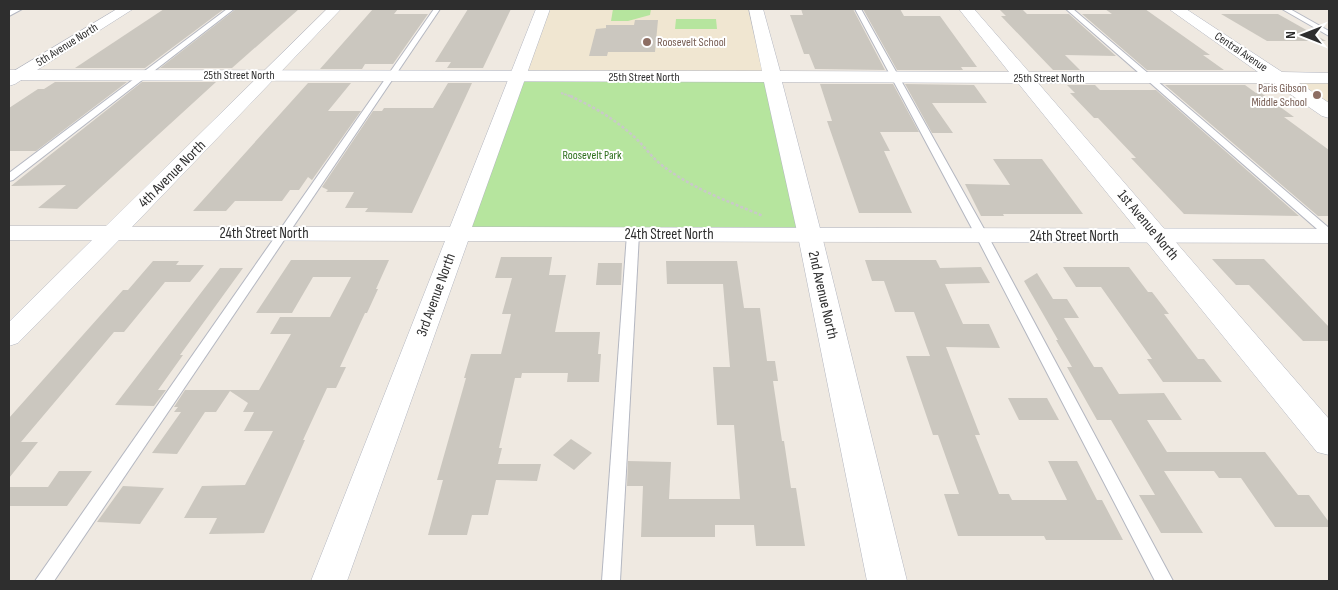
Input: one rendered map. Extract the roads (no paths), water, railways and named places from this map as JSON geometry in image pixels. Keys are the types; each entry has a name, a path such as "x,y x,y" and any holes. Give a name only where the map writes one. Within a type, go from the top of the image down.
{"street":[{"name":"5th Avenue North","path":"12,77 126,9"},
{"name":"4th Avenue North","path":"9,337 334,9"},
{"name":"3rd Avenue North","path":"329,581 543,9"},
{"name":"2nd Avenue North","path":"756,9 810,236 887,581"},
{"name":"1st Avenue North","path":"966,9 1329,442"},
{"name":"Central Avenue","path":"1176,9 1329,112"},
{"name":"25th Street North","path":"12,77 270,75 1329,78"},
{"name":"24th Street North","path":"9,233 459,233 810,236 1329,235"}],"lane":[{"path":"9,14 19,9"},
{"path":"9,178 231,9"},
{"path":"44,581 393,76 437,9"},
{"path":"858,9 982,236 1164,581"},
{"path":"1069,9 1329,235"},
{"path":"1285,9 1329,34"},
{"path":"611,581 633,234"}],"place":[{"name":"Roosevelt School","path":"647,42"},
{"name":"Paris Gibson Middle School","path":"1317,95"}],"park label":[{"name":"Roosevelt Park","path":"592,155"}]}
